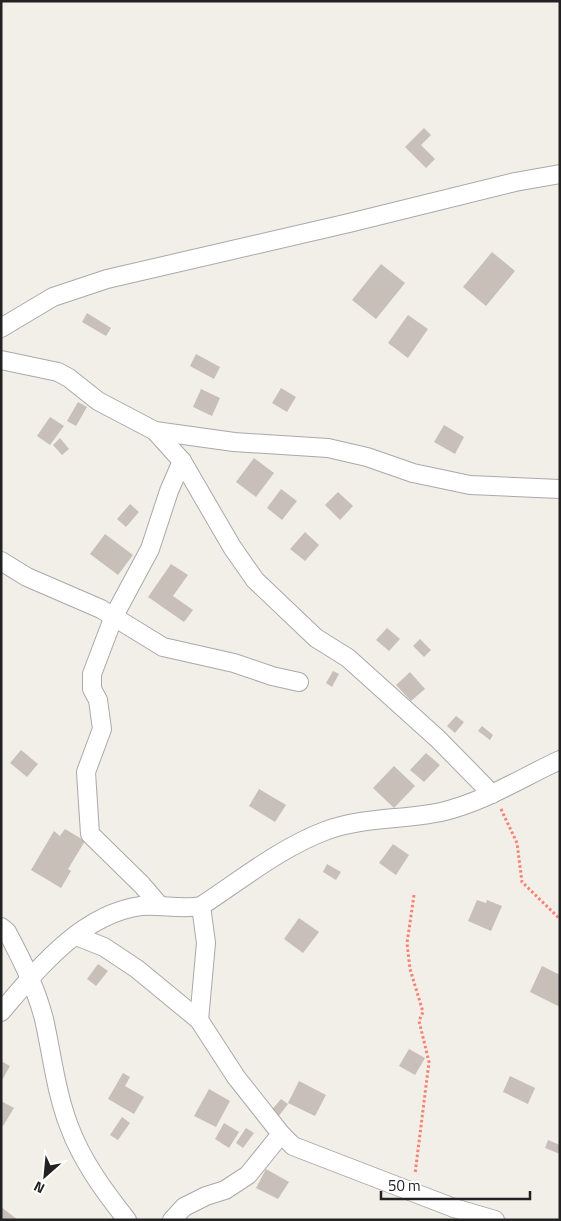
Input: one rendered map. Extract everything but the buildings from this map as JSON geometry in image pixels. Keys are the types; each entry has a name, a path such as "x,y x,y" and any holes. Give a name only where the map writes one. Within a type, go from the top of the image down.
{"street":[{"path":"1,328 54,297 107,278 349,223 515,182 560,174"},
{"path":"1,360 58,372 69,378 98,401 155,432 182,461 232,546 255,580 316,638 348,658 438,739 492,794"},
{"path":"155,432 234,442 328,448 367,457 413,473 470,485 560,489"},
{"path":"160,906 142,885 90,834 86,772 102,729 98,700 91,682 98,656 114,616 150,549 169,491 182,461"},
{"path":"1,561 28,577 114,616 163,648 234,663 272,676 299,682"},
{"path":"1,1012 30,976 56,950 106,916 140,906 185,909 201,906 279,854 305,839 327,830 357,822 396,819 442,812 473,803 560,760"},
{"path":"199,1020 206,943 201,906"},
{"path":"1,927 7,932 30,976 44,1019 54,1072 69,1126 93,1175 127,1220"},
{"path":"76,936 104,947 137,968 199,1020 236,1077 281,1134 301,1149 454,1208 495,1220"},
{"path":"172,1220 184,1207 206,1196 225,1190 248,1175 281,1134"}],"path":[{"path":"492,794 518,843 522,882 560,919"},
{"path":"411,1190 417,1164 420,1124 430,1062 419,1021 422,1012 410,969 406,943 414,895"}]}
